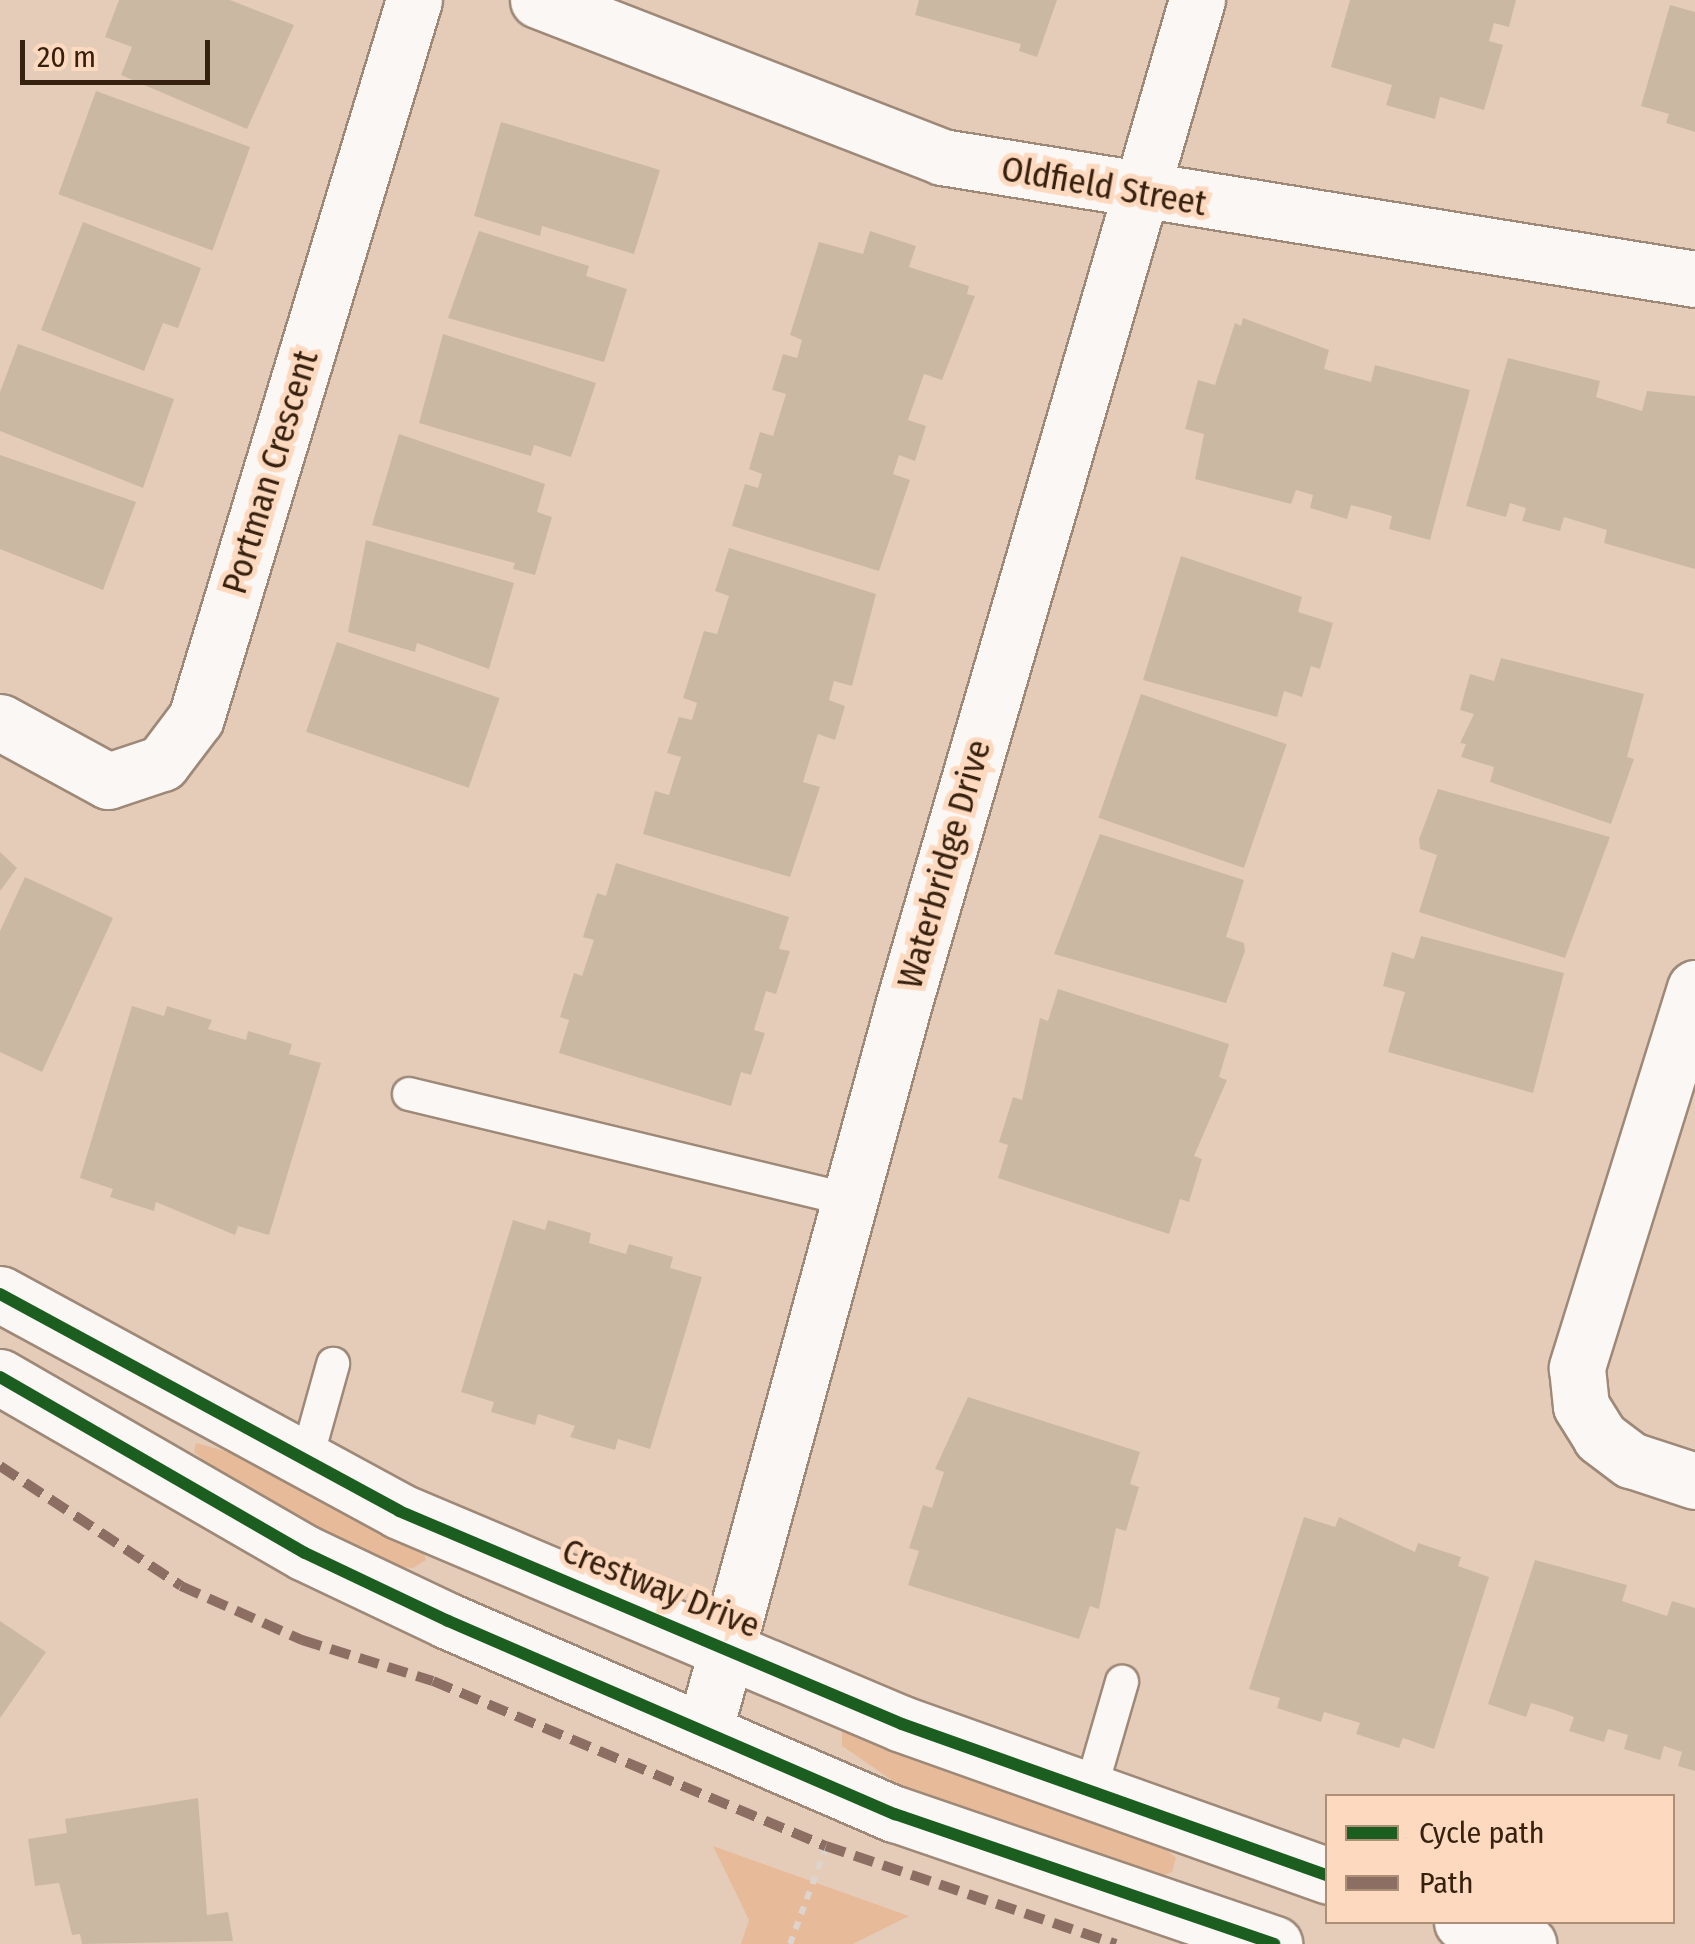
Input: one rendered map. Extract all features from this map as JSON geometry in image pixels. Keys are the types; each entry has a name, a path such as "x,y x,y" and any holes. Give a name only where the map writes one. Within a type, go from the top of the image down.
{"street":[{"name":"Portman Crescent","path":"0,722 108,781 162,763 196,718 414,0"},
{"name":"Oldfield Street","path":"538,0 942,157 1140,193 1695,280"},
{"name":"Waterbridge Drive","path":"704,1732 731,1648 852,1200 1198,0"},
{"path":"1695,988 1577,1368 1581,1406 1600,1438 1631,1460 1695,1481"},
{"name":"Crestway Drive","path":"0,1294 306,1461 498,1554 731,1648 902,1724 1325,1875"},
{"path":"0,1377 305,1553 704,1732 840,1792 1201,1924 1274,1944"},
{"path":"1468,1924 1528,1944"}],"lane":[{"path":"409,1094 852,1200"},
{"path":"306,1461 333,1364"},
{"path":"1090,1792 1122,1682"}],"path":[{"path":"790,1944 840,1792"}],"shaded area":[{"path":"196,1443 258,1460 422,1546 426,1560 413,1568 389,1566 254,1503 194,1452"},
{"path":"842,1727 1161,1845 1176,1858 1172,1872 1157,1878 918,1798 842,1746"},
{"path":"713,1846 909,1916 853,1944 741,1944 749,1920"}],"building":[{"path":"119,0 230,0 294,25 247,129 121,75 132,47 105,37"},
{"path":"919,0 1057,0 1037,57 1019,51 1021,44 915,15"},
{"path":"1350,0 1516,0 1509,27 1494,23 1489,41 1503,45 1484,110 1440,97 1435,119 1386,105 1392,85 1331,67"},
{"path":"1670,5 1695,12 1695,132 1666,123 1669,114 1641,106"},
{"path":"96,91 250,147 212,250 58,194"},
{"path":"501,122 660,170 634,254 542,226 540,236 474,216"},
{"path":"83,222 201,268 178,328 163,323 144,371 41,330"},
{"path":"479,231 589,266 586,276 627,289 604,362 448,318"},
{"path":"870,231 916,246 909,267 969,286 967,294 975,296 942,380 924,374 908,420 926,426 915,461 899,455 893,474 910,480 879,571 732,526 745,484 758,488 762,474 749,469 760,432 773,436 786,394 772,390 783,354 797,358 802,340 790,335 819,242 863,254"},
{"path":"1243,318 1329,350 1324,369 1371,382 1375,365 1470,390 1430,540 1389,529 1392,516 1371,510 1351,505 1347,519 1310,508 1313,495 1296,490 1291,504 1195,479 1204,434 1185,429 1198,380 1215,385 1235,323 1241,326"},
{"path":"443,334 596,383 571,457 534,445 531,456 419,423"},
{"path":"18,344 174,399 143,488 0,431 0,392"},
{"path":"1508,358 1600,381 1596,397 1642,411 1647,391 1695,396 1695,569 1604,543 1607,530 1564,517 1560,531 1522,521 1526,508 1510,503 1506,517 1466,506"},
{"path":"399,434 545,484 537,512 552,517 535,575 513,569 515,563 372,525"},
{"path":"0,455 136,502 103,590 0,549"},
{"path":"366,540 514,583 489,669 417,643 415,652 348,632"},
{"path":"729,548 876,594 852,686 834,681 829,700 845,706 835,740 818,734 803,782 820,787 790,877 643,834 655,791 669,795 681,757 667,753 679,717 692,720 697,703 683,698 704,631 717,634 729,596 715,591"},
{"path":"1181,556 1302,597 1298,612 1333,623 1320,669 1311,666 1302,697 1284,691 1277,717 1143,680"},
{"path":"337,642 500,698 469,788 306,732"},
{"path":"1501,658 1644,694 1627,757 1634,759 1611,824 1490,782 1494,767 1461,757 1466,744 1460,743 1474,714 1460,710 1470,674 1494,681"},
{"path":"1141,694 1287,744 1244,868 1098,818"},
{"path":"1438,789 1610,837 1565,958 1419,912 1437,855 1420,849 1419,839"},
{"path":"1100,834 1244,880 1226,937 1244,943 1245,951 1226,1003 1054,954"},
{"path":"0,852 17,868 0,891"},
{"path":"616,863 789,917 779,949 790,951 776,994 766,991 754,1030 765,1033 751,1075 741,1072 731,1106 559,1053 569,1020 560,1017 574,973 582,976 594,940 583,937 597,893 606,896"},
{"path":"25,877 113,918 42,1072 0,1052 0,931"},
{"path":"1421,936 1564,973 1533,1093 1388,1052 1405,992 1383,986 1392,952 1414,959"},
{"path":"1058,989 1229,1044 1219,1077 1227,1080 1194,1156 1202,1159 1189,1202 1180,1199 1169,1234 998,1178 1008,1145 999,1142 1013,1097 1022,1100 1040,1018 1048,1021"},
{"path":"132,1006 164,1016 167,1006 212,1020 208,1029 246,1040 248,1031 292,1044 289,1054 321,1063 269,1235 238,1226 235,1235 156,1202 154,1211 110,1197 113,1189 80,1178"},
{"path":"513,1220 545,1230 548,1220 591,1233 589,1243 626,1254 629,1244 673,1257 670,1268 702,1277 650,1449 618,1439 615,1450 570,1437 575,1426 538,1414 535,1425 491,1412 494,1402 461,1392"},
{"path":"968,1397 1140,1452 1130,1484 1139,1487 1126,1531 1116,1528 1099,1609 1090,1606 1079,1639 908,1585 919,1551 909,1548 923,1505 932,1508 944,1472 935,1469"},
{"path":"1304,1517 1335,1527 1339,1517 1415,1552 1418,1543 1461,1557 1458,1566 1489,1577 1434,1749 1403,1738 1399,1748 1356,1734 1360,1723 1324,1712 1321,1722 1277,1708 1280,1698 1249,1689"},
{"path":"1535,1560 1627,1585 1622,1601 1667,1616 1672,1601 1695,1608 1695,1771 1678,1766 1682,1752 1664,1746 1660,1760 1624,1749 1628,1735 1608,1729 1604,1742 1569,1731 1574,1717 1552,1709 1531,1703 1526,1717 1488,1704"},
{"path":"0,1621 46,1652 0,1718"},
{"path":"198,1798 207,1915 228,1912 233,1941 82,1944 80,1934 72,1935 59,1883 35,1886 28,1839 67,1833 65,1819"}],"marked path":[{"path":"0,1466 181,1586 302,1640 433,1681 826,1846 1116,1944"}],"cycle path":[{"path":"0,1294 399,1511 902,1724 1325,1875"},
{"path":"0,1377 305,1553 448,1621 895,1814 1274,1944"}]}
